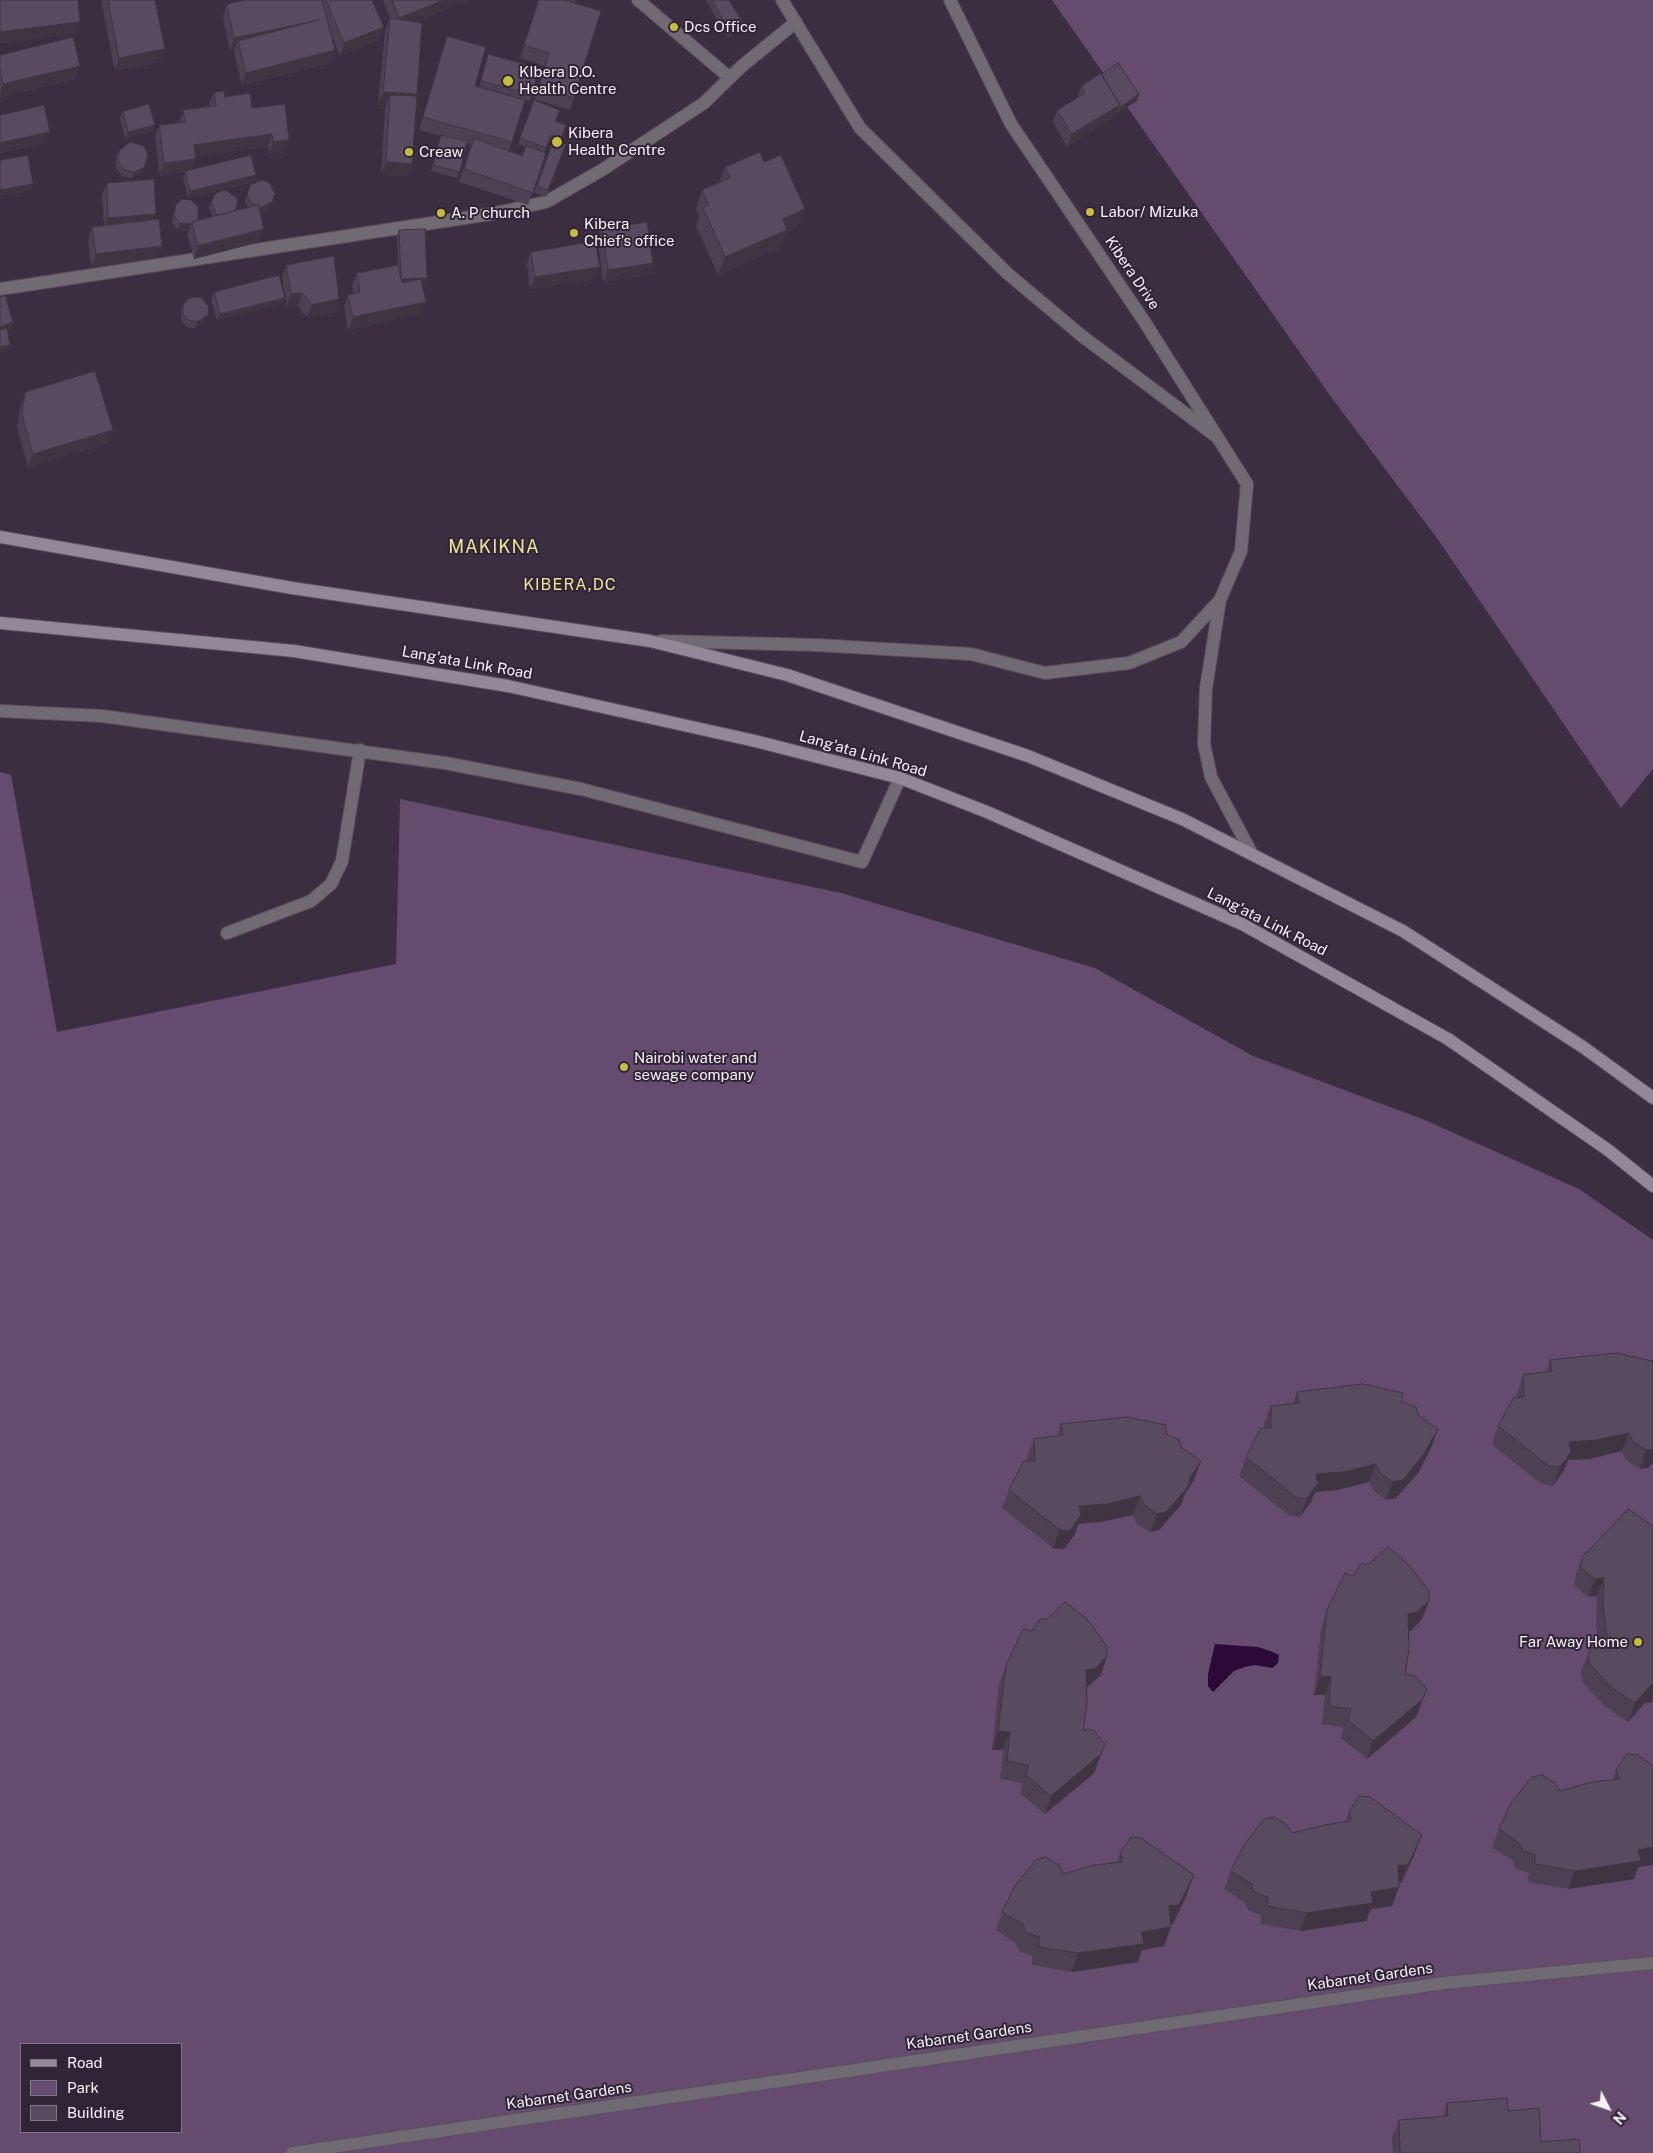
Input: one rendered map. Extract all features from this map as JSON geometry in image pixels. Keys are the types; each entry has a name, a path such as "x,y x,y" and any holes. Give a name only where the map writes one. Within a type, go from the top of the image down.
{"main road":[{"path":"0,537 292,588 650,641 788,675 1028,756 1182,819 1403,931 1583,1047 1653,1098"},
{"name":"Lang'ata Link Road","path":"0,623 294,651 508,686 755,741 900,778 987,812 1242,924 1448,1039 1608,1150 1653,1186"}],"street":[{"path":"638,0 730,78"},
{"path":"782,0 860,128 880,149 1007,273 1082,336 1219,439"},
{"name":"Kibera Drive","path":"950,0 1012,124 1144,320 1247,484 1241,551 1220,600"},
{"path":"0,289 491,214 546,202 650,139 704,103 730,78 796,22"},
{"path":"650,641 816,645 971,654 1045,673 1129,663 1181,642 1220,600"},
{"path":"1220,600 1206,688 1204,744 1211,777 1252,854"},
{"path":"0,711 102,716 445,763 581,789 862,862 900,778"},
{"path":"227,934 311,901 331,884 342,861 360,750"},
{"name":"Kabarnet Gardens","path":"292,2153 1434,1984 1653,1963"}],"green space":[{"path":"1052,0 1653,0 1653,769 1621,808 1439,541 1329,394"},
{"path":"0,772 11,775 57,1032 396,964 400,799 841,893 1095,968 1253,1056 1425,1120 1579,1189 1653,1240 1653,2153 0,2153"}],"shaded area":[{"path":"1215,1644 1258,1647 1279,1655 1278,1663 1272,1668 1255,1665 1234,1671 1213,1692 1208,1686 1208,1674"}],"building":[{"path":"0,0 78,0 80,22 0,32"},
{"path":"108,0 155,0 165,49 119,58"},
{"path":"245,0 322,0 335,50 246,73 238,41 319,20 234,38 227,4"},
{"path":"326,0 372,0 384,27 344,43"},
{"path":"392,0 444,0 399,18"},
{"path":"539,0 565,0 601,11 574,98 539,87 549,53 524,45"},
{"path":"565,0 576,0 575,3"},
{"path":"712,0 729,0 744,24 730,32"},
{"path":"390,18 422,23 417,94 383,92"},
{"path":"447,36 486,47 475,86 525,100 512,142 423,117"},
{"path":"73,37 80,66 3,84 0,55"},
{"name":"KIbera D.O. Health Centre","path":"488,54 539,68 532,95 481,81"},
{"path":"1118,63 1139,94 1121,107 1101,74"},
{"path":"1101,73 1120,105 1072,134 1057,110 1085,93 1081,86"},
{"path":"224,91 225,97 250,93 252,108 285,104 289,140 273,142 272,134 194,145 196,159 164,163 159,125 185,122 183,110 216,106 214,92"},
{"path":"390,95 417,96 412,164 386,162"},
{"path":"534,100 560,110 555,121 566,125 561,139 551,135 546,148 520,138"},
{"path":"149,104 155,125 128,132 123,111"},
{"path":"44,105 50,132 0,143 0,115"},
{"path":"441,135 467,141 460,172 433,165"},
{"path":"474,138 522,156 526,146 546,153 533,193 464,169"},
{"path":"554,139 566,144 548,190 537,186"},
{"path":"130,142 144,146 148,155 144,168 134,172 124,170 118,161 119,151"},
{"path":"760,152 764,162 781,155 805,209 783,219 787,230 725,257 703,208 709,205 702,190 730,178 725,167"},
{"path":"28,155 33,184 0,190 0,160"},
{"path":"251,155 256,175 190,191 185,171"},
{"path":"154,179 156,214 108,218 107,183"},
{"path":"262,180 269,182 275,194 272,202 260,208 258,205 251,203 247,195 250,185"},
{"path":"223,190 237,198 237,207 234,211 219,215 216,214 211,202 215,194"},
{"path":"183,199 191,200 198,206 198,218 191,224 180,223 174,216 176,204"},
{"path":"258,205 264,229 198,246 192,222"},
{"path":"159,219 162,246 96,254 92,227"},
{"path":"647,222 653,263 608,270 602,229"},
{"path":"425,229 427,278 401,279 399,230"},
{"path":"595,241 600,267 535,277 531,252"},
{"path":"334,256 339,299 312,305 302,293 291,294 286,265"},
{"path":"398,265 402,283 421,279 426,302 353,317 348,295 360,292 357,273"},
{"path":"279,275 285,298 220,314 214,292"},
{"path":"5,295 13,322 0,327 0,297"},
{"path":"201,297 209,307 208,315 197,322 189,320 183,314 183,305 189,298"},
{"path":"7,328 10,345 0,347 0,330"},
{"path":"95,371 113,430 33,454 22,415 25,392"},
{"path":"1616,1353 1653,1361 1653,1449 1646,1450 1633,1442 1629,1433 1596,1440 1569,1442 1571,1452 1560,1467 1549,1466 1498,1426 1514,1397 1524,1397 1523,1375 1552,1371 1550,1360"},
{"path":"1363,1384 1403,1393 1402,1402 1416,1407 1418,1415 1438,1429 1424,1454 1403,1480 1393,1482 1380,1473 1376,1464 1343,1472 1316,1474 1318,1483 1307,1499 1296,1497 1246,1457 1261,1428 1271,1428 1271,1406 1299,1403 1297,1392"},
{"path":"1127,1417 1166,1425 1166,1434 1179,1440 1181,1447 1201,1461 1190,1478 1188,1487 1166,1512 1157,1514 1144,1505 1140,1496 1107,1504 1079,1506 1081,1515 1070,1531 1060,1530 1009,1490 1024,1461 1035,1461 1034,1439 1063,1435 1061,1424"},
{"path":"1628,1509 1653,1526 1653,1685 1635,1703 1612,1688 1589,1663 1588,1654 1597,1642 1607,1638 1603,1605 1604,1578 1595,1579 1580,1567 1583,1556"},
{"path":"1388,1547 1409,1565 1429,1591 1429,1601 1417,1612 1408,1614 1409,1648 1405,1675 1414,1675 1427,1689 1423,1699 1373,1741 1348,1720 1351,1709 1329,1706 1331,1677 1320,1676 1327,1610 1345,1573 1353,1576 1361,1564 1369,1564"},
{"path":"1065,1602 1088,1620 1107,1647 1107,1656 1096,1668 1086,1670 1087,1704 1083,1730 1093,1730 1105,1744 1101,1754 1051,1796 1026,1775 1029,1765 1007,1761 1010,1732 998,1731 1006,1666 1023,1629 1032,1631 1040,1619 1047,1619"},
{"path":"1627,1754 1638,1755 1653,1766 1653,1847 1638,1850 1641,1861 1575,1871 1535,1864 1535,1855 1522,1850 1519,1843 1499,1829 1511,1803 1532,1777 1542,1775 1555,1783 1560,1791 1592,1782 1619,1779 1616,1770"},
{"path":"1359,1796 1370,1797 1422,1835 1408,1865 1398,1865 1399,1887 1371,1892 1373,1903 1307,1913 1267,1906 1268,1897 1254,1892 1252,1884 1231,1871 1244,1845 1264,1819 1274,1817 1287,1825 1292,1833 1351,1821 1349,1812"},
{"path":"1131,1837 1141,1838 1194,1875 1179,1905 1169,1906 1171,1927 1142,1932 1144,1944 1078,1953 1039,1947 1039,1937 1025,1932 1023,1924 1002,1912 1015,1886 1036,1860 1045,1857 1059,1865 1063,1874 1095,1865 1122,1862 1120,1853"},
{"path":"1507,2098 1508,2111 1539,2108 1541,2142 1579,2139 1580,2153 1400,2153 1399,2120 1448,2116 1447,2103"}],"place":[{"name":"Dcs Office","path":"674,27"},
{"name":"KIbera D.O. Health Centre","path":"508,81"},
{"name":"Kibera Health Centre","path":"557,142"},
{"name":"Creaw","path":"409,152"},
{"name":"Labor/ Mizuka","path":"1090,212"},
{"name":"A. P church","path":"441,213"},
{"name":"Kibera Chief's office","path":"574,233"},
{"name":"Nairobi water and sewage company","path":"624,1067"},
{"name":"Far Away Home","path":"1638,1642"}],"district":[{"name":"MAKIKNA","path":"494,547"},
{"name":"KIBERA,DC","path":"570,585"}]}
